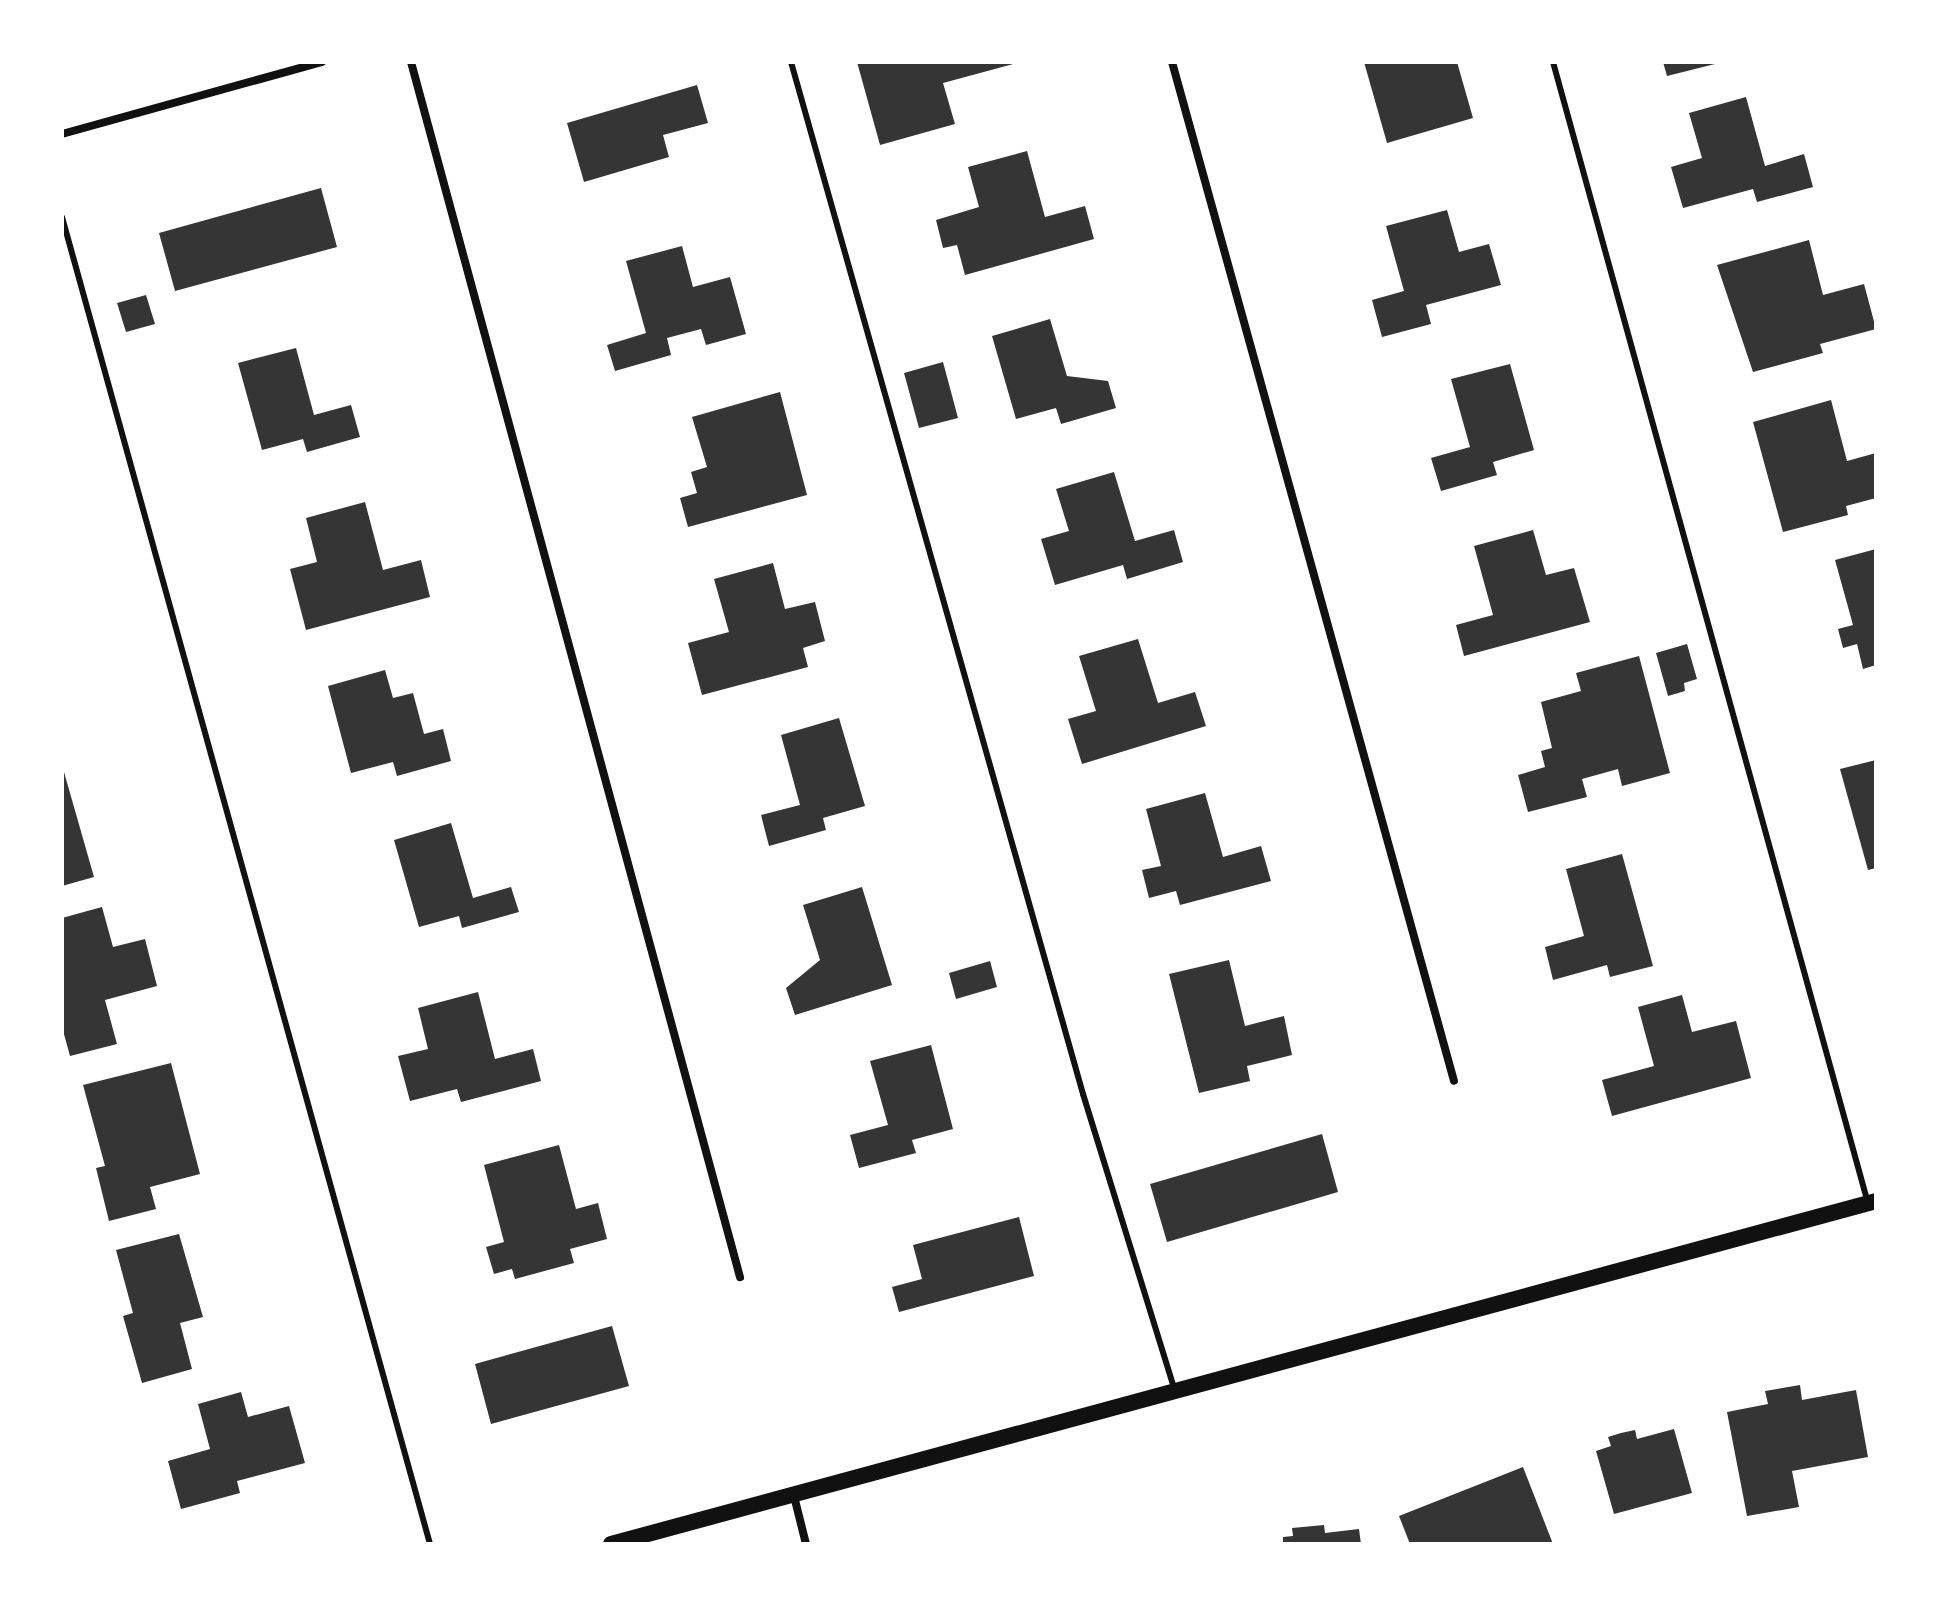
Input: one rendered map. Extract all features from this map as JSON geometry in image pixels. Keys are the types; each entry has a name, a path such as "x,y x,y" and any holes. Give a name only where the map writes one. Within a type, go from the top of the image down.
{"main road":[{"path":"611,1544 1872,1202"}],"street":[{"path":"62,134 322,62"},
{"path":"411,62 740,1277"},
{"path":"1172,62 1454,1081"},
{"path":"794,1496 806,1544"}],"lane":[{"path":"791,62 1078,1079 1175,1391"},
{"path":"1553,62 1872,1202"},
{"path":"62,217 430,1544"}],"building":[{"path":"857,62 1017,63 943,83 955,124 880,145"},
{"path":"1364,62 1457,62 1473,118 1387,143"},
{"path":"1663,62 1719,62 1719,63 1667,76"},
{"path":"697,85 708,123 663,135 669,157 584,182 567,123"},
{"path":"1746,97 1765,166 1804,154 1813,187 1757,202 1753,189 1683,208 1671,167 1702,158 1689,113"},
{"path":"1027,151 1045,217 1085,206 1094,239 965,275 957,245 943,248 936,220 979,207 968,167"},
{"path":"321,188 337,247 175,291 159,233"},
{"path":"1447,210 1459,252 1489,244 1501,285 1426,305 1431,324 1382,337 1372,300 1404,291 1386,226"},
{"path":"1809,240 1823,295 1864,284 1876,329 1820,344 1823,353 1753,372 1717,265"},
{"path":"682,246 693,287 730,277 746,334 706,345 701,329 667,338 671,355 615,371 607,345 646,333 626,261"},
{"path":"146,295 155,324 126,332 117,303"},
{"path":"1050,319 1067,376 1108,381 1116,408 1061,424 1056,408 1016,419 992,336"},
{"path":"296,348 314,415 351,405 360,437 307,452 303,439 262,450 238,363"},
{"path":"943,362 958,418 919,428 904,373"},
{"path":"1510,364 1534,450 1493,462 1497,475 1441,491 1431,458 1470,447 1451,379"},
{"path":"780,392 807,495 688,527 680,498 697,493 691,472 707,467 692,417"},
{"path":"1831,400 1847,461 1876,453 1876,498 1846,506 1848,515 1783,532 1753,422"},
{"path":"1114,472 1135,541 1174,530 1183,562 1127,579 1123,565 1055,585 1041,539 1069,531 1056,489"},
{"path":"365,502 383,570 421,560 430,597 306,630 290,569 317,562 306,518"},
{"path":"1533,530 1546,575 1574,568 1590,622 1464,656 1456,625 1493,615 1474,546"},
{"path":"1876,549 1876,665 1863,669 1857,644 1843,648 1838,629 1853,625 1835,560"},
{"path":"773,563 785,609 815,602 825,641 803,648 808,667 702,695 688,643 729,632 714,579"},
{"path":"1138,639 1158,703 1195,692 1206,726 1082,764 1068,719 1096,711 1079,656"},
{"path":"1687,644 1697,679 1684,683 1685,691 1668,696 1656,653"},
{"path":"1639,656 1670,773 1622,786 1618,769 1582,779 1587,797 1528,812 1518,775 1545,767 1541,751 1552,748 1541,702 1581,691 1576,673"},
{"path":"385,670 393,698 413,693 424,734 443,729 451,761 397,776 393,762 351,773 328,686"},
{"path":"839,718 865,806 823,818 826,830 769,846 761,815 800,805 781,735"},
{"path":"1876,760 1876,868 1868,870 1840,769"},
{"path":"62,765 94,877 62,886"},
{"path":"1205,793 1223,857 1261,846 1271,881 1180,905 1176,891 1149,898 1142,870 1161,866 1146,809"},
{"path":"451,823 473,898 511,887 519,912 462,928 459,916 419,927 394,840"},
{"path":"1622,854 1653,966 1610,977 1607,965 1553,980 1545,947 1584,936 1566,869"},
{"path":"862,887 892,985 795,1015 786,988 820,960 803,905"},
{"path":"102,907 113,947 145,939 157,986 105,1000 117,1044 70,1056 62,1027 62,918"},
{"path":"1229,960 1245,1026 1284,1016 1292,1055 1247,1066 1250,1081 1199,1093 1169,974"},
{"path":"990,961 997,987 956,999 949,973"},
{"path":"478,992 495,1059 533,1049 541,1081 461,1102 457,1089 410,1101 398,1056 428,1049 418,1008"},
{"path":"1682,995 1692,1032 1736,1021 1751,1078 1612,1116 1602,1080 1654,1066 1638,1007"},
{"path":"931,1045 953,1129 912,1140 916,1153 859,1168 850,1135 888,1125 870,1061"},
{"path":"171,1063 200,1174 150,1187 156,1209 109,1221 96,1168 105,1166 83,1085"},
{"path":"1322,1134 1338,1192 1167,1242 1150,1184"},
{"path":"559,1145 576,1209 598,1203 607,1239 570,1249 574,1263 515,1279 512,1269 494,1274 486,1247 504,1242 484,1165"},
{"path":"1019,1217 1034,1276 899,1312 892,1287 922,1279 913,1245"},
{"path":"179,1234 203,1317 180,1323 192,1369 142,1383 123,1316 133,1313 116,1250"},
{"path":"612,1326 629,1386 491,1424 475,1364"},
{"path":"1800,1385 1802,1400 1856,1390 1868,1457 1792,1471 1799,1507 1747,1516 1727,1412 1768,1404 1765,1391"},
{"path":"241,1392 248,1417 289,1406 305,1463 237,1481 240,1493 181,1509 168,1461 210,1449 198,1404"},
{"path":"1674,1429 1692,1493 1614,1514 1596,1451 1611,1446 1608,1437 1621,1433 1635,1430 1637,1439"},
{"path":"1523,1467 1553,1544 1410,1544 1399,1516"},
{"path":"1324,1525 1325,1533 1359,1529 1361,1544 1283,1544 1283,1537 1293,1536 1292,1528"}]}
